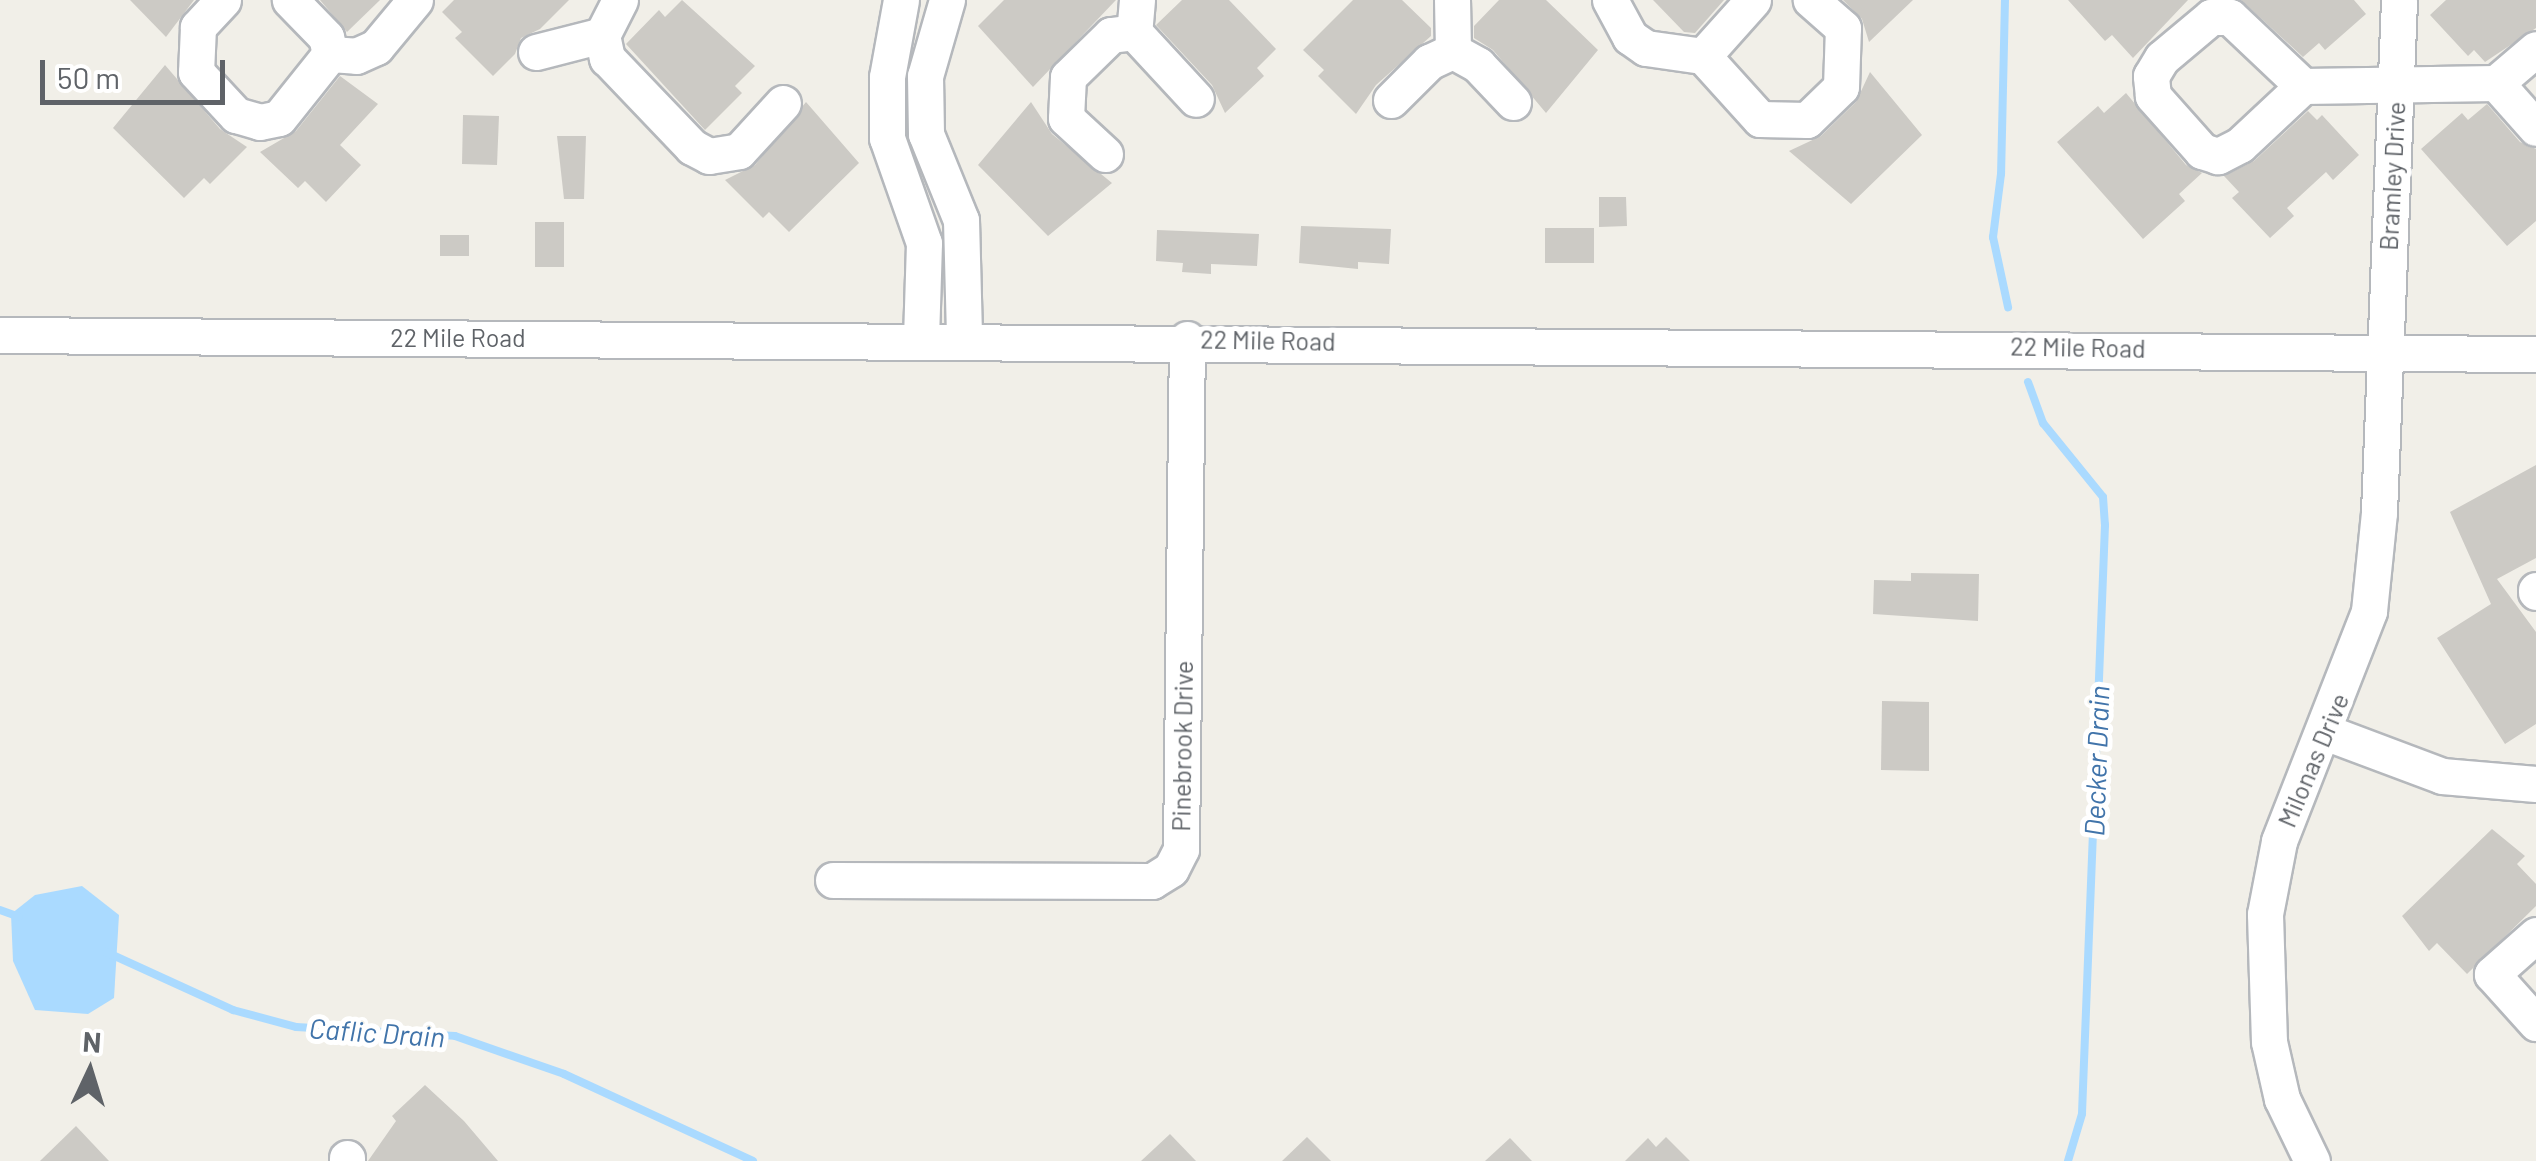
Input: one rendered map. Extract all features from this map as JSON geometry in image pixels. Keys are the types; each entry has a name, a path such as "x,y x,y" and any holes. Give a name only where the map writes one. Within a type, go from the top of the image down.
{"street":[{"path":"223,0 198,27 192,52 196,72 236,115 260,122 278,118 330,54"},
{"path":"290,0 326,37 330,54"},
{"path":"330,54 356,56 376,47 415,0"},
{"path":"620,0 602,35 612,68 692,148 709,156 739,151 784,103"},
{"path":"901,0 887,77 887,138 924,243 922,338"},
{"path":"947,0 926,76 926,134 960,220 964,338"},
{"path":"1452,0 1452,50"},
{"path":"1610,0 1630,37 1646,48 1703,56 1760,119 1808,120 1841,87 1843,28 1811,0"},
{"path":"1703,56 1753,0"},
{"name":"Bramley Drive","path":"2384,352 2399,0"},
{"path":"1105,154 1066,118 1068,77 1136,16 1196,99"},
{"path":"536,52 602,35"},
{"path":"2303,86 2496,83 2536,49"},
{"path":"1391,100 1429,62 1452,50"},
{"path":"1452,50 1478,65 1513,102"},
{"path":"2496,83 2536,128"},
{"path":"887,138 926,134"},
{"name":"22 Mile Road","path":"0,335 1187,339 2536,354"},
{"name":"Pinebrook Drive","path":"833,880 1152,881 1171,870 1181,849 1187,339"},
{"name":"Milonas Drive","path":"2312,1161 2282,1099 2264,1015 2262,948 2279,841 2325,732 2369,611 2384,352"},
{"path":"2325,732 2442,776 2536,784"},
{"path":"2536,935 2492,974 2536,1023"}],"water":[{"path":"82,886 119,915 114,998 88,1014 35,1010 13,961 11,914 35,895"}],"building":[{"path":"130,0 194,0 166,37"},
{"path":"320,0 380,0 347,32"},
{"path":"454,0 569,0 540,29 521,38 515,54 493,76 455,38 462,32 442,12"},
{"path":"682,0 755,66 735,86 742,93 705,130 626,44 659,10 665,17"},
{"path":"1004,0 1116,0 1033,87 978,26"},
{"path":"1182,0 1229,0 1276,49 1257,68 1264,76 1225,113 1212,85 1156,25"},
{"path":"1353,0 1402,0 1431,28 1431,36 1376,85 1356,114 1318,76 1324,70 1303,50"},
{"path":"1499,0 1546,0 1598,50 1546,113 1493,50 1474,38 1474,26"},
{"path":"1653,0 1724,0 1695,33 1684,32"},
{"path":"1843,0 1913,0 1869,42 1862,19"},
{"path":"2068,0 2188,0 2133,58 2112,35 2105,41"},
{"path":"2241,0 2354,0 2366,14 2325,50 2319,43 2303,57"},
{"path":"2446,0 2536,0 2536,28 2485,62 2474,50 2468,56 2430,15"},
{"path":"165,65 220,129 247,147 210,184 204,178 184,198 113,128"},
{"path":"1870,72 1922,135 1851,204 1789,151 1821,136 1856,102"},
{"path":"340,76 378,104 340,145 361,165 326,202 305,181 298,188 260,152 296,131"},
{"path":"2126,93 2186,165 2202,173 2179,194 2185,201 2143,239 2057,142 2098,106 2104,113"},
{"path":"806,102 859,163 789,232 769,212 763,218 725,180 755,165"},
{"path":"1031,102 1052,134 1112,183 1048,236 978,165"},
{"path":"2487,104 2520,142 2536,149 2536,221 2507,246 2421,149 2462,113 2468,120"},
{"path":"2308,111 2317,120 2322,115 2359,155 2333,180 2326,172 2287,208 2294,216 2270,238 2232,198 2239,192 2224,176 2254,161"},
{"path":"463,115 499,116 497,165 462,164"},
{"path":"557,136 586,136 584,199 564,199"},
{"path":"1599,197 1626,197 1627,226 1599,227"},
{"path":"535,222 564,222 564,267 535,267"},
{"path":"1301,226 1391,229 1389,264 1358,262 1358,269 1299,263"},
{"path":"1545,228 1594,228 1594,263 1545,263"},
{"path":"1157,230 1259,234 1257,266 1211,264 1211,274 1182,272 1183,263 1156,261"},
{"path":"440,235 469,235 469,256 440,256"},
{"path":"2536,465 2536,558 2497,579 2536,632 2536,724 2505,744 2437,638 2491,604 2450,512"},
{"path":"1911,573 1979,574 1978,621 1873,614 1874,580 1911,581"},
{"path":"1882,701 1929,702 1929,771 1881,770"},
{"path":"2492,829 2525,856 2517,864 2536,884 2536,906 2467,974 2437,943 2429,951 2402,916"},
{"path":"425,1085 464,1121 498,1161 368,1161 396,1121 392,1116"},
{"path":"76,1126 109,1161 40,1161"},
{"path":"1170,1134 1196,1161 1141,1161"},
{"path":"1307,1137 1331,1161 1282,1161"},
{"path":"1666,1137 1690,1161 1625,1161 1648,1138 1656,1147"},
{"path":"1510,1138 1532,1161 1485,1161"}],"waterway":[{"name":"Decker Drain","path":"2005,0 2001,174 1993,237 2008,307"},
{"name":"Decker Drain","path":"2028,382 2043,423 2103,497 2105,525 2082,1114 2068,1161"},
{"name":"Caflic Drain","path":"0,910 19,917"},
{"name":"Caflic Drain","path":"106,952 233,1010 296,1027 455,1036 564,1074 753,1161"}]}
